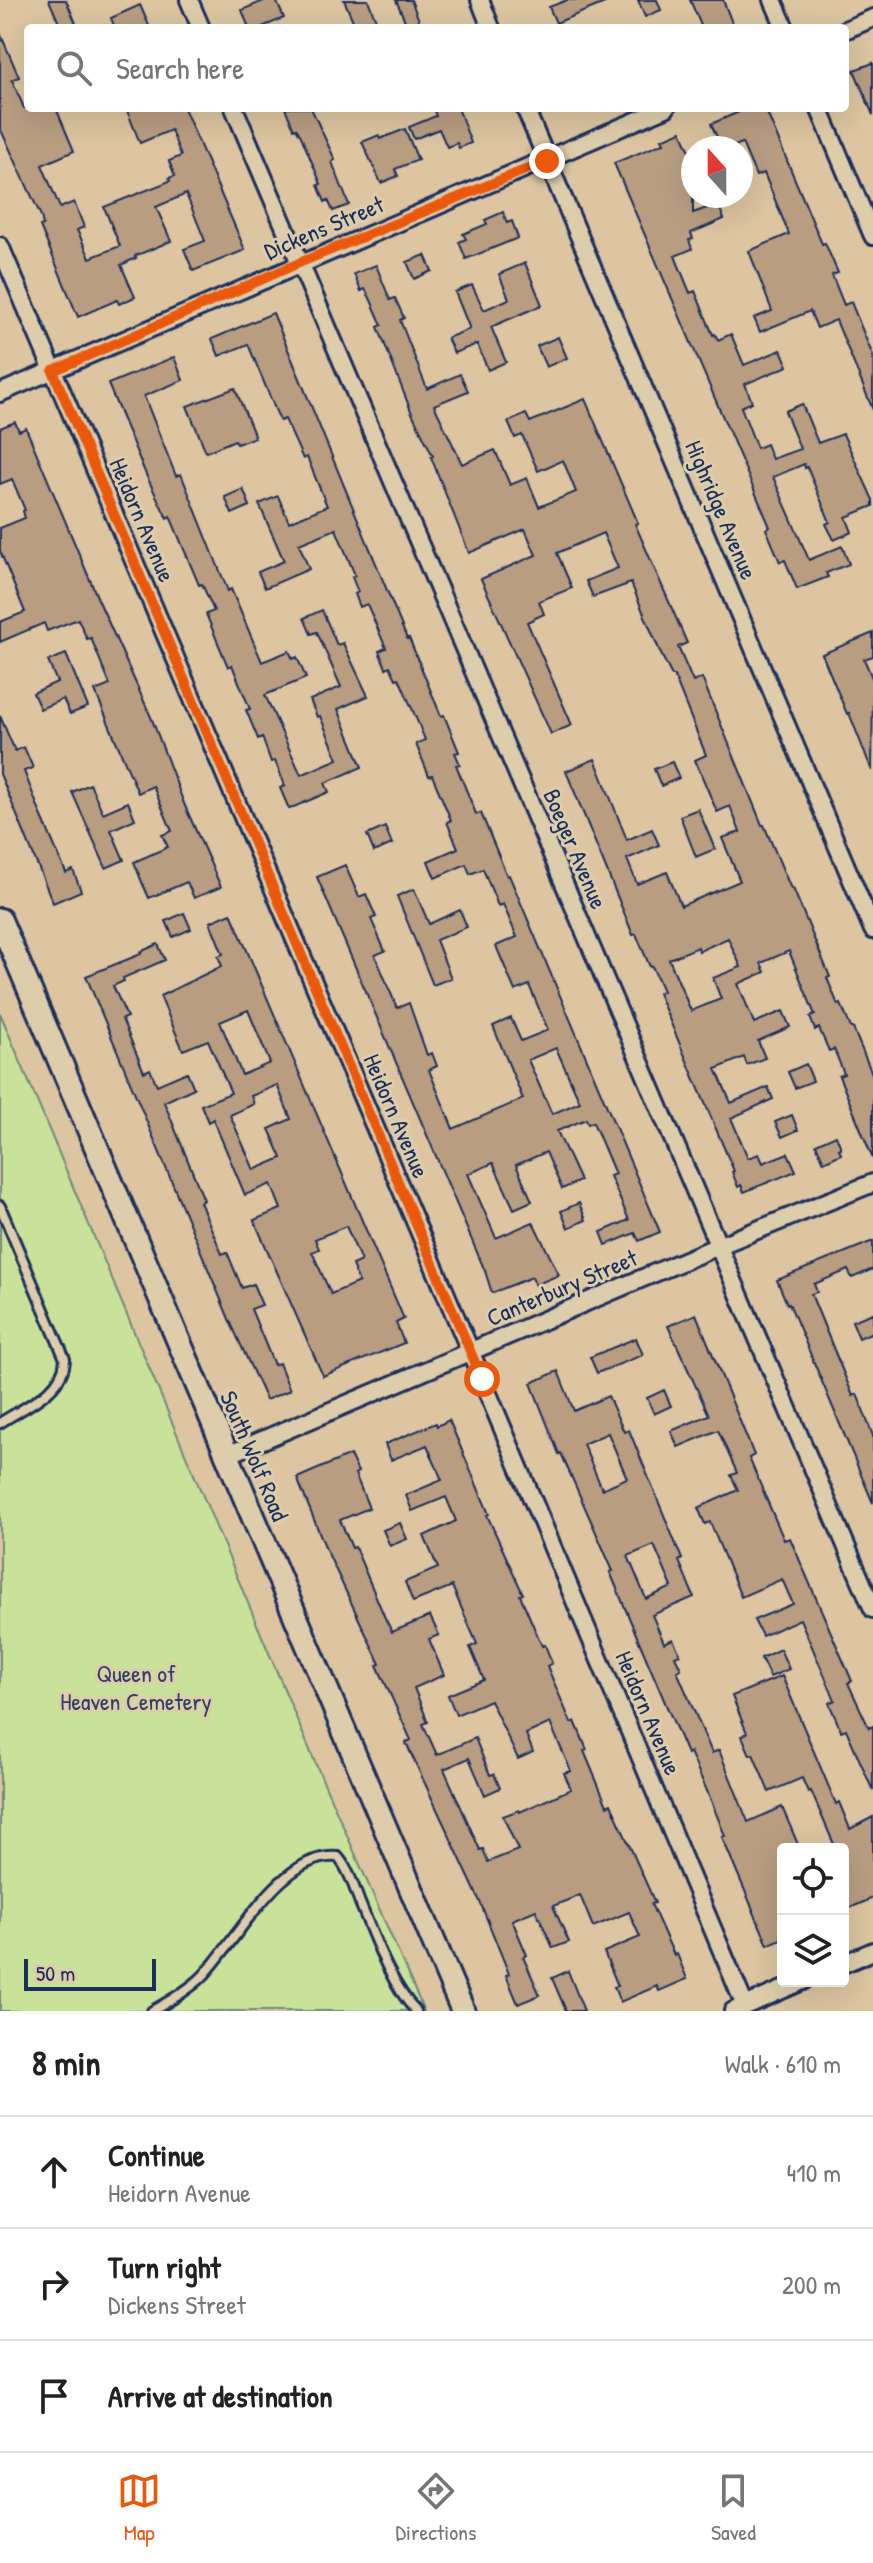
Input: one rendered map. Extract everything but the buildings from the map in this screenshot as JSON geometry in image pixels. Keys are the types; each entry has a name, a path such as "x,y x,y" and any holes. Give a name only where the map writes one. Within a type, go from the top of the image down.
{"main road":[{"name":"South Wolf Road","path":"0,920 463,2011"}],"street":[{"path":"189,0 199,24"},
{"path":"480,0 489,24"},
{"path":"773,0 783,24"},
{"path":"849,28 873,18"},
{"name":"Boeger Avenue","path":"236,112 873,1609"},
{"name":"Highridge Avenue","path":"527,112 873,930"},
{"name":"Dickens Street","path":"0,393 657,112"},
{"path":"821,112 873,236"},
{"name":"Heidorn Avenue","path":"0,246 471,1353 739,2008"},
{"name":"Canterbury Street","path":"225,1456 873,1183"},
{"path":"849,1961 873,1951"},
{"path":"739,2008 789,1987"}],"lane":[{"path":"0,1206 65,1359 65,1370 50,1390 0,1423"},
{"path":"152,2011 200,1979 255,1911 293,1872 329,1856 338,1857 348,1872 395,1979 416,2011"}],"green space":[{"name":"Queen of Heaven Cemetery","path":"0,1013 314,1760 424,2011 0,2011"}],"route":[{"path":"482,1379 53,371 299,263 547,161"}]}
